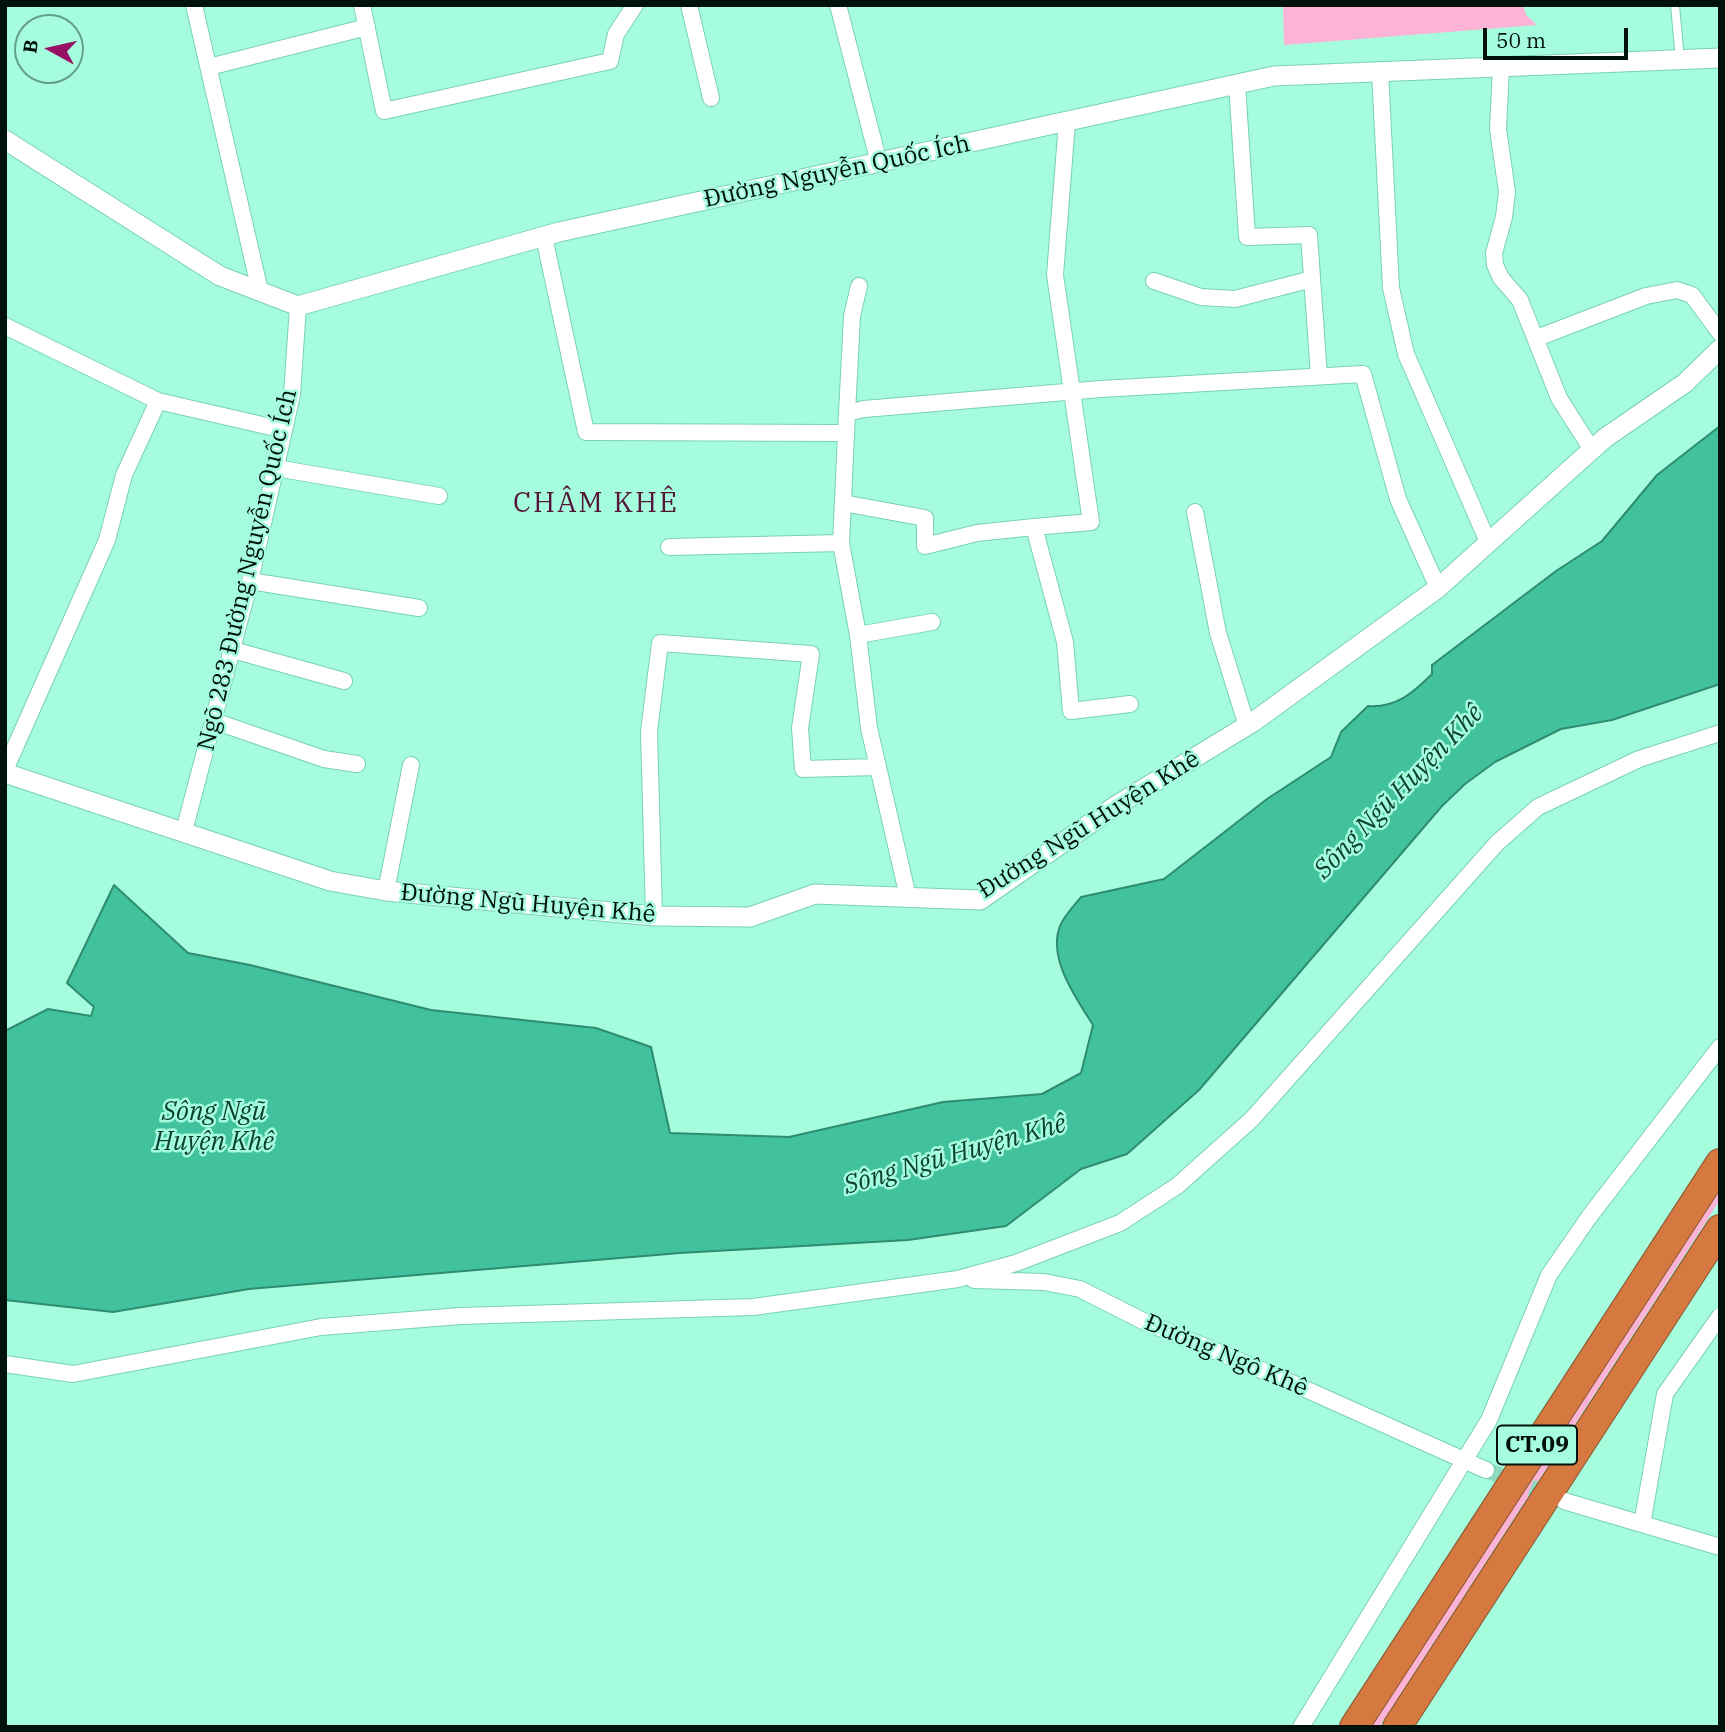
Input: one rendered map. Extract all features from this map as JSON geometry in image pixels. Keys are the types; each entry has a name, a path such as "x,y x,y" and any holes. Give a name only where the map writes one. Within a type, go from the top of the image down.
{"highway":[{"name":"CT.09","path":"1354,1727 1720,1163"},
{"name":"CT.09","path":"1397,1727 1720,1228"}],"street":[{"path":"194,5 260,291"},
{"path":"362,5 384,111 610,61 616,34 635,5"},
{"path":"689,5 711,98"},
{"path":"838,5 879,163"},
{"path":"209,67 367,27"},
{"name":"Đường Nguyễn Quốc Ích","path":"298,306 544,237 1273,76 1720,58"},
{"path":"1502,67 1498,129 1507,192 1504,217 1494,253 1495,265 1501,278 1520,300 1559,398 1592,450"},
{"path":"1380,72 1391,288 1406,354 1488,542"},
{"path":"1237,84 1247,237 1309,235 1319,376"},
{"path":"843,503 925,518 925,546 977,533 1091,522 1055,275 1067,122"},
{"path":"5,140 220,276 298,306"},
{"path":"544,237 586,432 845,433"},
{"path":"1154,281 1201,296 1235,299 1312,279"},
{"path":"859,286 852,316 841,543 858,635 869,728 908,897"},
{"path":"1537,338 1646,296 1677,290 1692,295 1720,333"},
{"name":"Ngõ 283 Đường Nguyễn Quốc Ích","path":"184,831 233,650 285,430 292,395 298,306"},
{"path":"5,326 158,401 285,430"},
{"name":"Đường Ngũ Huyện Khê","path":"5,772 330,881 386,891 654,916 750,917 815,894 980,900 1117,805 1247,726 1438,588 1592,450 1685,383 1720,349"},
{"path":"847,413 864,409 1072,392 1363,374 1398,499 1438,588"},
{"path":"5,772 107,540 124,475 158,401"},
{"path":"276,468 439,496"},
{"path":"1195,512 1218,634 1247,726"},
{"path":"1034,527 1065,642 1071,712 1130,704"},
{"path":"669,547 841,543"},
{"path":"250,581 419,608"},
{"path":"858,635 932,622"},
{"path":"654,916 649,731 660,643 811,654 800,728 803,769 878,767"},
{"path":"233,650 344,681"},
{"path":"214,721 324,759 357,764"},
{"path":"5,1364 73,1374 321,1327 461,1315 753,1307 958,1279 1016,1263 1120,1223 1178,1186 1252,1119 1497,843 1538,807 1639,759 1720,733"},
{"path":"386,891 411,765"},
{"path":"1301,1727 1489,1420 1549,1275 1589,1217 1720,1047"},
{"name":"Đường Ngô Khê","path":"958,1279 1044,1282 1080,1289 1143,1321 1486,1470"},
{"path":"1642,1524 1665,1394 1720,1316"},
{"path":"1564,1501 1720,1547"}],"lane":[{"path":"1675,5 1680,60"}],"shaded area":[{"path":"1283,5 1523,5 1526,15 1537,25 1284,45"},
{"path":"1720,1182 1720,1200 1379,1727 1368,1727"}],"water":[{"name":"Sông Ngũ Huyện Khê","path":"1720,426 1720,684 1612,720 1561,729 1495,762 1465,784 1442,806 1199,1090 1127,1154 1081,1169 1006,1226 908,1240 680,1253 249,1289 113,1312 5,1300 5,1031 48,1009 91,1016 94,1007 67,983 114,885 188,953 250,965 431,1010 596,1028 651,1047 670,1133 789,1137 943,1102 1042,1094 1081,1073 1093,1025 1066,979 1058,954 1059,929 1065,916 1081,897 1164,879 1267,799 1331,757 1341,732 1368,706 1387,705 1411,693 1432,674 1432,665 1556,571 1602,541 1657,475"}],"tunnel":[{"path":"1486,1470 1555,1497"}],"district":[{"name":"CHÂM KHÊ","path":"596,504"}]}
